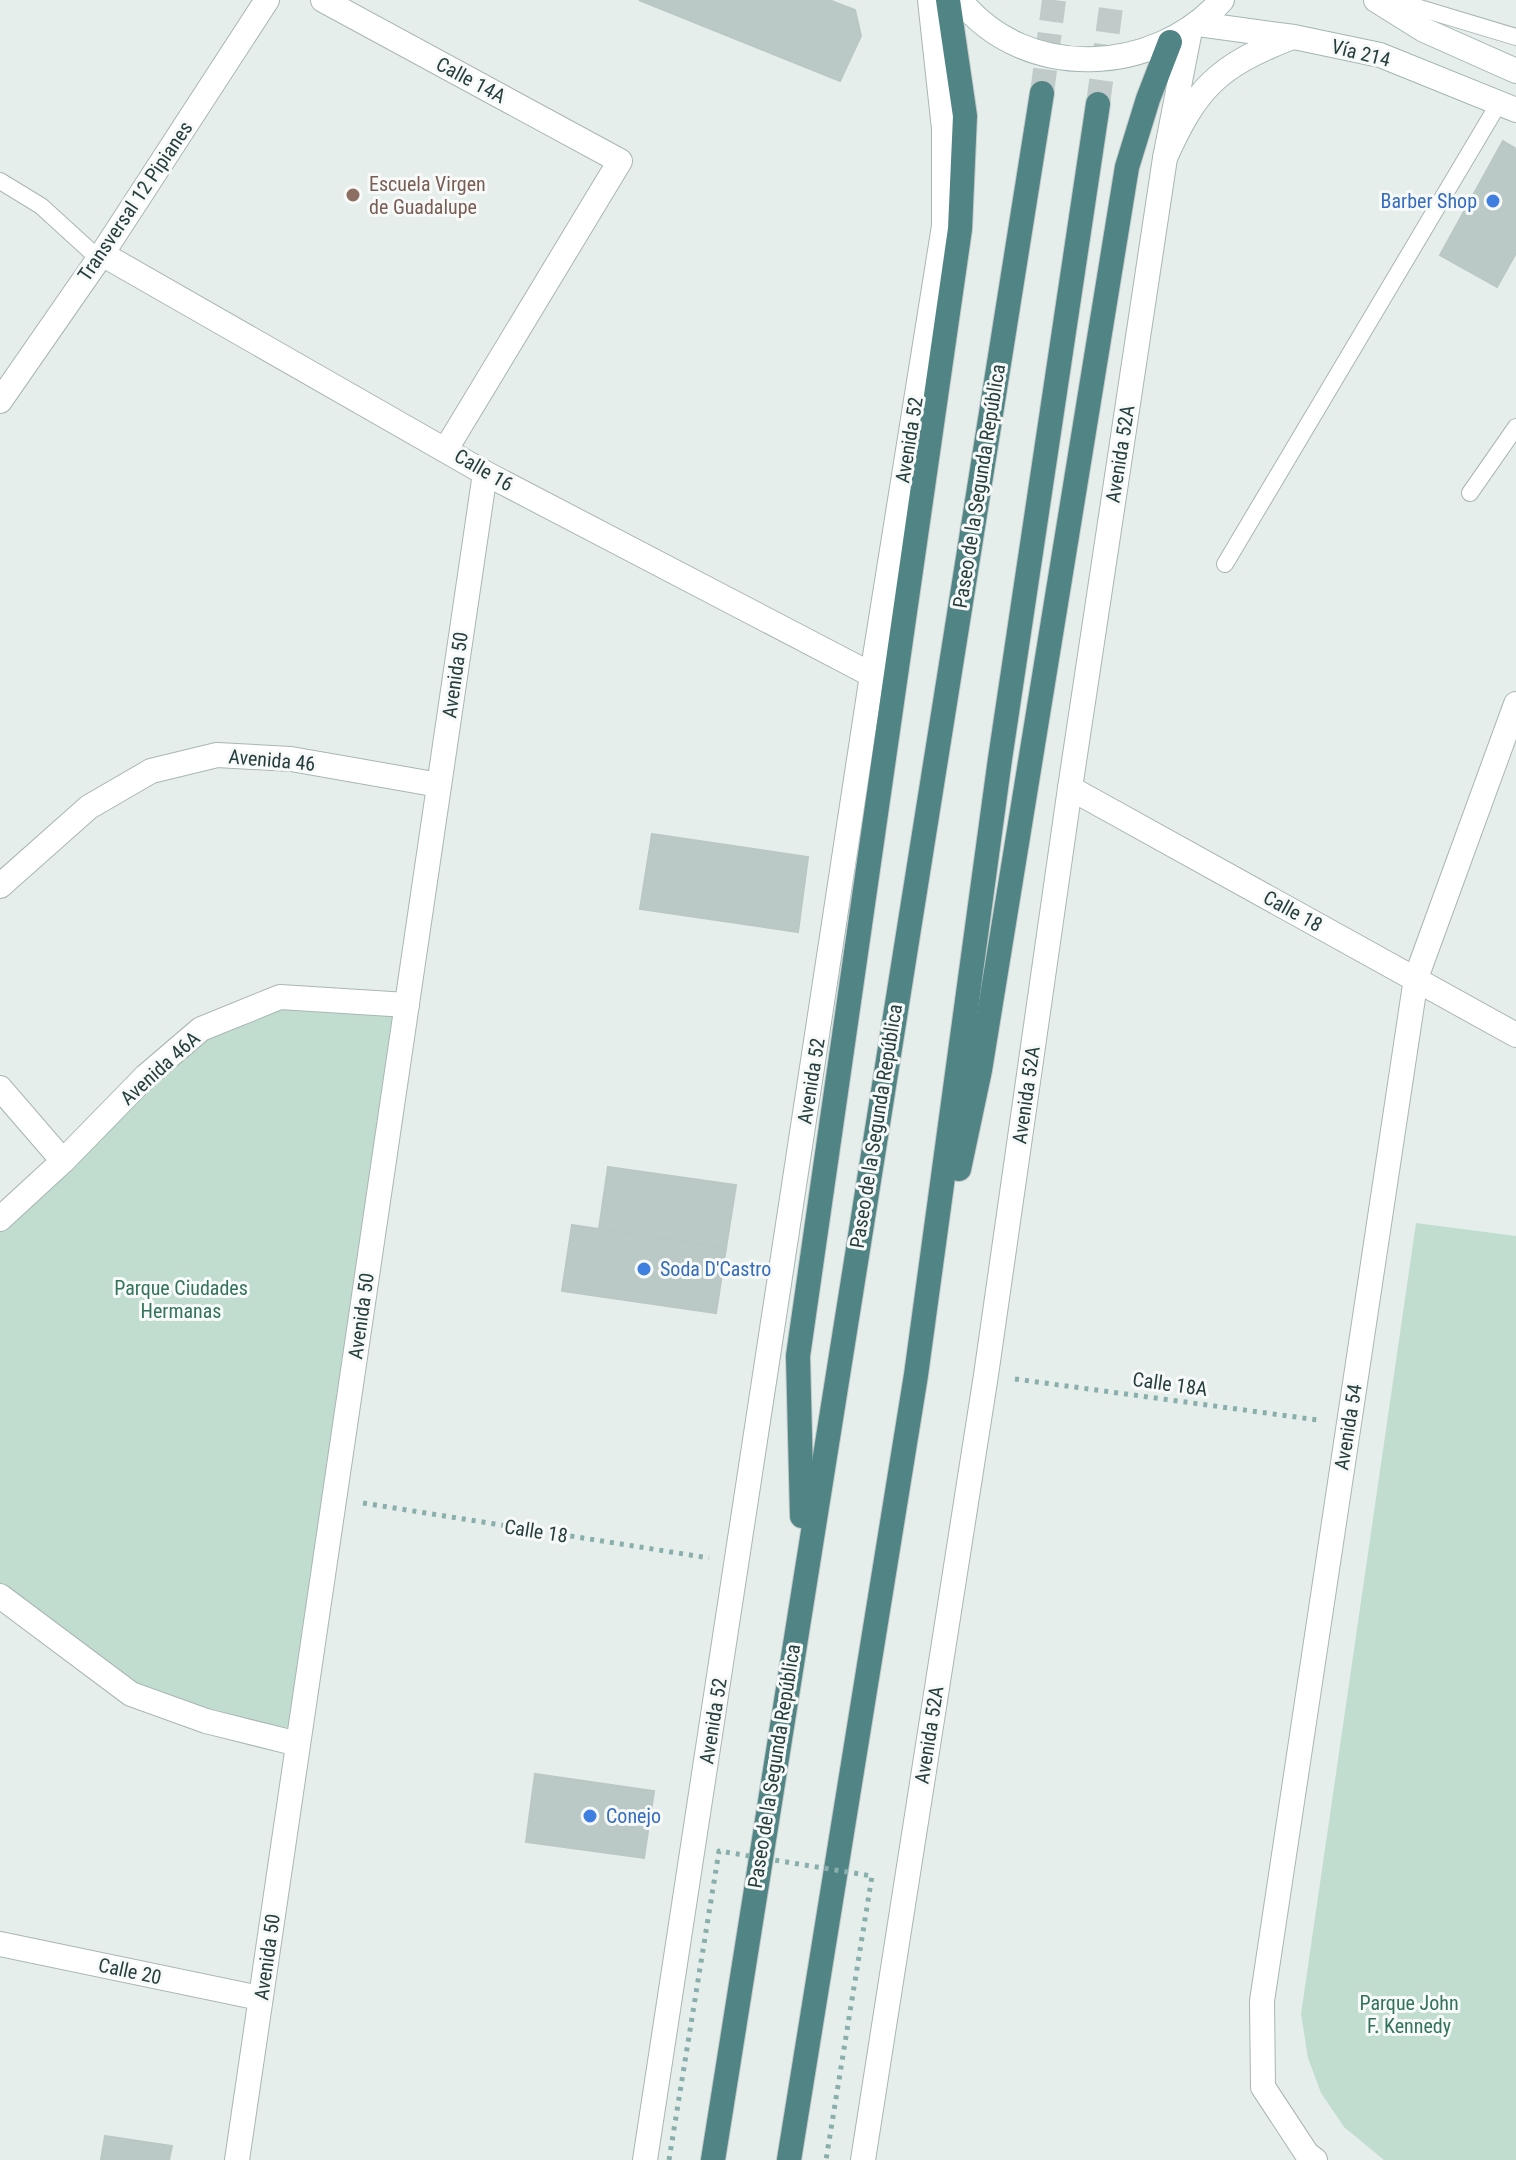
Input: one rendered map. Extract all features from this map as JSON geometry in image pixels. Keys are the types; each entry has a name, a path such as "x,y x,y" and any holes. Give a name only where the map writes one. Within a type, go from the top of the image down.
{"highway":[{"path":"804,1577 798,1356 960,229 965,116 948,0"},
{"path":"916,1375 980,1070 1127,167 1148,99 1186,32"},
{"name":"Paseo de la Segunda República","path":"713,2160 1042,93"},
{"path":"789,2160 916,1375 1000,759 1098,104"}],"street":[{"name":"Transversal 12 Pipianes","path":"0,401 100,256 267,0"},
{"name":"Calle 14A","path":"323,0 620,161 446,449"},
{"name":"Avenida 52","path":"645,2160 872,675 944,226 944,129 930,0"},
{"path":"960,0 988,26 1016,43 1046,55 1077,60 1109,59 1141,53 1186,32 1222,0"},
{"path":"1376,0 1424,30 1516,71"},
{"name":"Vía 214","path":"1186,32 1294,37 1380,55 1508,107"},
{"name":"Avenida 52A","path":"863,2160 986,1375 1070,788 1186,32"},
{"path":"1165,158 1184,116 1213,80 1251,53 1294,37"},
{"name":"Calle 16","path":"100,256 485,473 872,675"},
{"name":"Avenida 50","path":"237,2160 485,473"},
{"name":"Avenida 54","path":"1311,2157 1263,2087 1262,2001 1416,978 1516,704"},
{"name":"Avenida 46","path":"0,886 89,807 151,771 217,755 291,759 439,785"},
{"name":"Calle 18","path":"1070,788 1516,1035"},
{"name":"Avenida 46A","path":"0,1219 63,1161 146,1076 201,1029 280,997 407,1005"},
{"path":"0,1088 63,1161"},
{"path":"0,1596 131,1694 206,1721 298,1744"},
{"name":"Calle 20","path":"0,1944 260,1998"}],"lane":[{"path":"1393,0 1516,37"},
{"path":"1225,564 1508,107"},
{"path":"0,181 41,206 100,256"},
{"path":"1470,493 1516,427"}],"path":[{"name":"Calle 18A","path":"986,1375 1349,1424"},
{"name":"Calle 18","path":"334,1499 738,1563"},
{"path":"669,2160 719,1851 872,1876 826,2160"}],"green space":[{"name":"Parque Ciudades Hermanas","path":"280,997 407,1005 298,1744 131,1694 0,1596 0,1219 146,1076"},
{"name":"Parque John F. Kennedy","path":"1416,1223 1516,1236 1516,2160 1384,2160 1344,2127 1321,2093 1308,2058 1301,2014"}],"building":[{"path":"639,0 829,0 855,10 861,36 840,81"},
{"name":"Barber Shop","path":"1503,141 1516,149 1516,253 1497,287 1440,255"},
{"path":"652,834 808,857 798,932 640,909"},
{"path":"608,1167 736,1185 726,1248 599,1229"},
{"name":"Soda D'Castro","path":"572,1225 726,1248 716,1313 562,1291"},
{"name":"Conejo","path":"535,1774 654,1791 644,1858 526,1842"},
{"path":"105,2136 172,2146 169,2160 101,2160"}],"tunnel":[{"path":"1042,93 1054,0"},
{"path":"1098,104 1112,0"}],"place":[{"name":"Escuela Virgen de Guadalupe","path":"353,195"},
{"name":"Barber Shop","path":"1493,201"},
{"name":"Soda D'Castro","path":"644,1269"},
{"name":"Conejo","path":"590,1816"}]}
